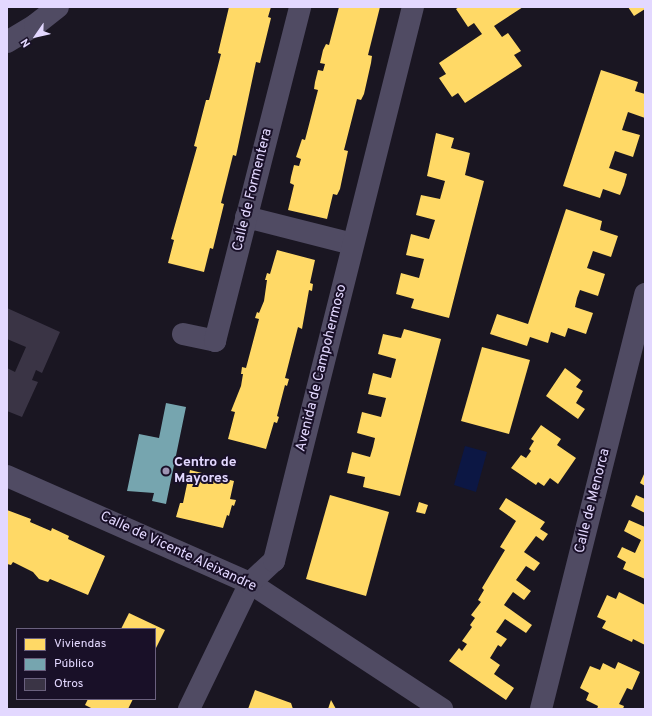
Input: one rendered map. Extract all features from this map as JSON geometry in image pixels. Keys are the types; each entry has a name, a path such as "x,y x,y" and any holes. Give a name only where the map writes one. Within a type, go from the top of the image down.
{"street":[{"path":"7,42 35,25 58,7"},
{"name":"Calle de Formentera","path":"182,334 215,341 300,7"},
{"name":"Avenida de Campohermoso","path":"189,709 250,583 274,561 413,7"},
{"path":"246,218 353,244"},
{"name":"Calle de Menorca","path":"541,709 645,294"},
{"name":"Calle de Vicente Aleixandre","path":"7,476 250,583 442,709"}],"shaded area":[{"path":"465,446 487,452 476,492 454,485"}],"building: Viviendas":[{"path":"229,7 271,7 268,17 271,18 260,63 256,62 236,156 233,155 221,203 224,204 213,249 210,248 204,272 168,263 174,240 171,239 197,147 194,146 206,100 209,100 221,54 218,53"},
{"path":"339,7 380,7 368,55 372,56 364,94 361,100 357,99 344,150 348,151 340,189 337,195 333,194 327,219 288,210 294,185 290,183 294,165 299,166 301,159 296,157 302,139 305,140 318,90 314,89 318,70 323,71 325,64 320,63 323,50 326,44 329,45"},
{"path":"459,7 523,7 494,26 502,37 508,33 521,51 514,55 522,66 465,103 458,93 452,97 439,78 446,74 439,63 482,34 474,23 468,27 456,9"},
{"path":"628,7 645,7 645,9 634,16"},
{"path":"601,70 638,82 635,91 645,94 645,118 628,112 622,130 640,135 633,157 615,151 609,168 627,174 624,185 620,195 603,189 600,198 563,186"},
{"path":"436,133 454,138 451,148 470,153 465,175 484,181 449,318 411,308 414,299 396,294 401,273 419,278 424,259 406,255 411,234 429,239 435,220 416,215 421,195 440,199 445,181 427,176"},
{"path":"566,209 602,221 600,230 618,236 611,257 593,251 587,268 605,274 598,296 580,290 577,298 575,307 593,313 586,334 568,328 565,337 551,332 548,343 530,337 527,346 490,334 497,314 528,324"},
{"path":"277,250 315,260 310,283 313,284 312,291 309,290 302,329 298,327 285,378 289,379 287,386 285,385 277,416 279,417 277,423 274,422 266,449 228,439 235,412 231,411 241,386 243,374 241,374 242,367 246,368 259,319 255,318 264,301 267,280 265,280 267,273 270,274"},
{"path":"404,329 441,339 400,496 363,487 365,477 347,473 352,452 370,457 373,447 375,438 357,433 362,412 381,417 386,398 368,394 373,373 391,378 396,359 378,354 383,334 401,338"},
{"path":"482,347 530,360 509,434 461,421"},
{"path":"565,368 581,380 576,387 583,391 576,403 585,409 578,419 546,396"},
{"path":"541,425 561,439 557,445 576,458 558,484 550,478 544,486 538,482 536,485 511,468 521,455 526,458 531,451 529,449 534,441 531,439"},
{"path":"190,470 234,481 230,499 236,500 234,506 232,505 229,516 227,515 223,528 176,517 180,503 183,503"},
{"path":"645,472 645,486 640,483"},
{"path":"330,495 389,512 366,596 306,579"},
{"path":"636,495 645,499 645,513 631,506"},
{"path":"506,498 545,522 540,529 548,534 543,541 536,536 524,552 540,563 534,571 526,566 516,580 531,591 524,600 513,592 504,605 532,625 526,633 505,619 496,632 507,639 501,647 498,645 490,658 500,665 494,674 514,688 506,700 449,661 459,648 462,651 467,644 462,641 472,627 470,625 475,618 471,615 481,602 478,600 484,590 482,588 505,550 500,547 516,521 499,509"},
{"path":"419,502 428,505 425,514 416,512"},
{"path":"7,510 31,519 30,522 51,531 52,528 69,536 68,539 105,556 88,595 50,579 48,582 39,579 33,572 13,562 11,565 7,564"},
{"path":"629,520 645,527 645,579 623,569 626,562 617,557 622,547 635,553 641,540 624,531"},
{"path":"619,592 645,605 645,645 633,639 632,642 602,628 606,621 597,617 607,595 616,599"},
{"path":"129,613 165,630 156,648 156,628 122,628"},
{"path":"618,662 640,672 632,690 627,688 619,704 624,706 623,709 597,709 598,706 586,700 589,693 580,688 590,666 600,670 603,663 615,669"},
{"path":"255,690 291,703 293,709 248,709"},
{"path":"88,700 132,700 128,709 93,709 85,705"},
{"path":"331,700 336,709 328,709"}],"building: Público":[{"path":"166,403 186,407 166,504 152,501 154,493 127,491 139,434 159,438"}],"building: Otros":[{"path":"7,308 60,332 42,373 36,370 32,380 38,382 22,417 7,411 7,368 15,372 26,347 7,339"}],"place":[{"name":"Centro de Mayores","path":"166,471"}]}
